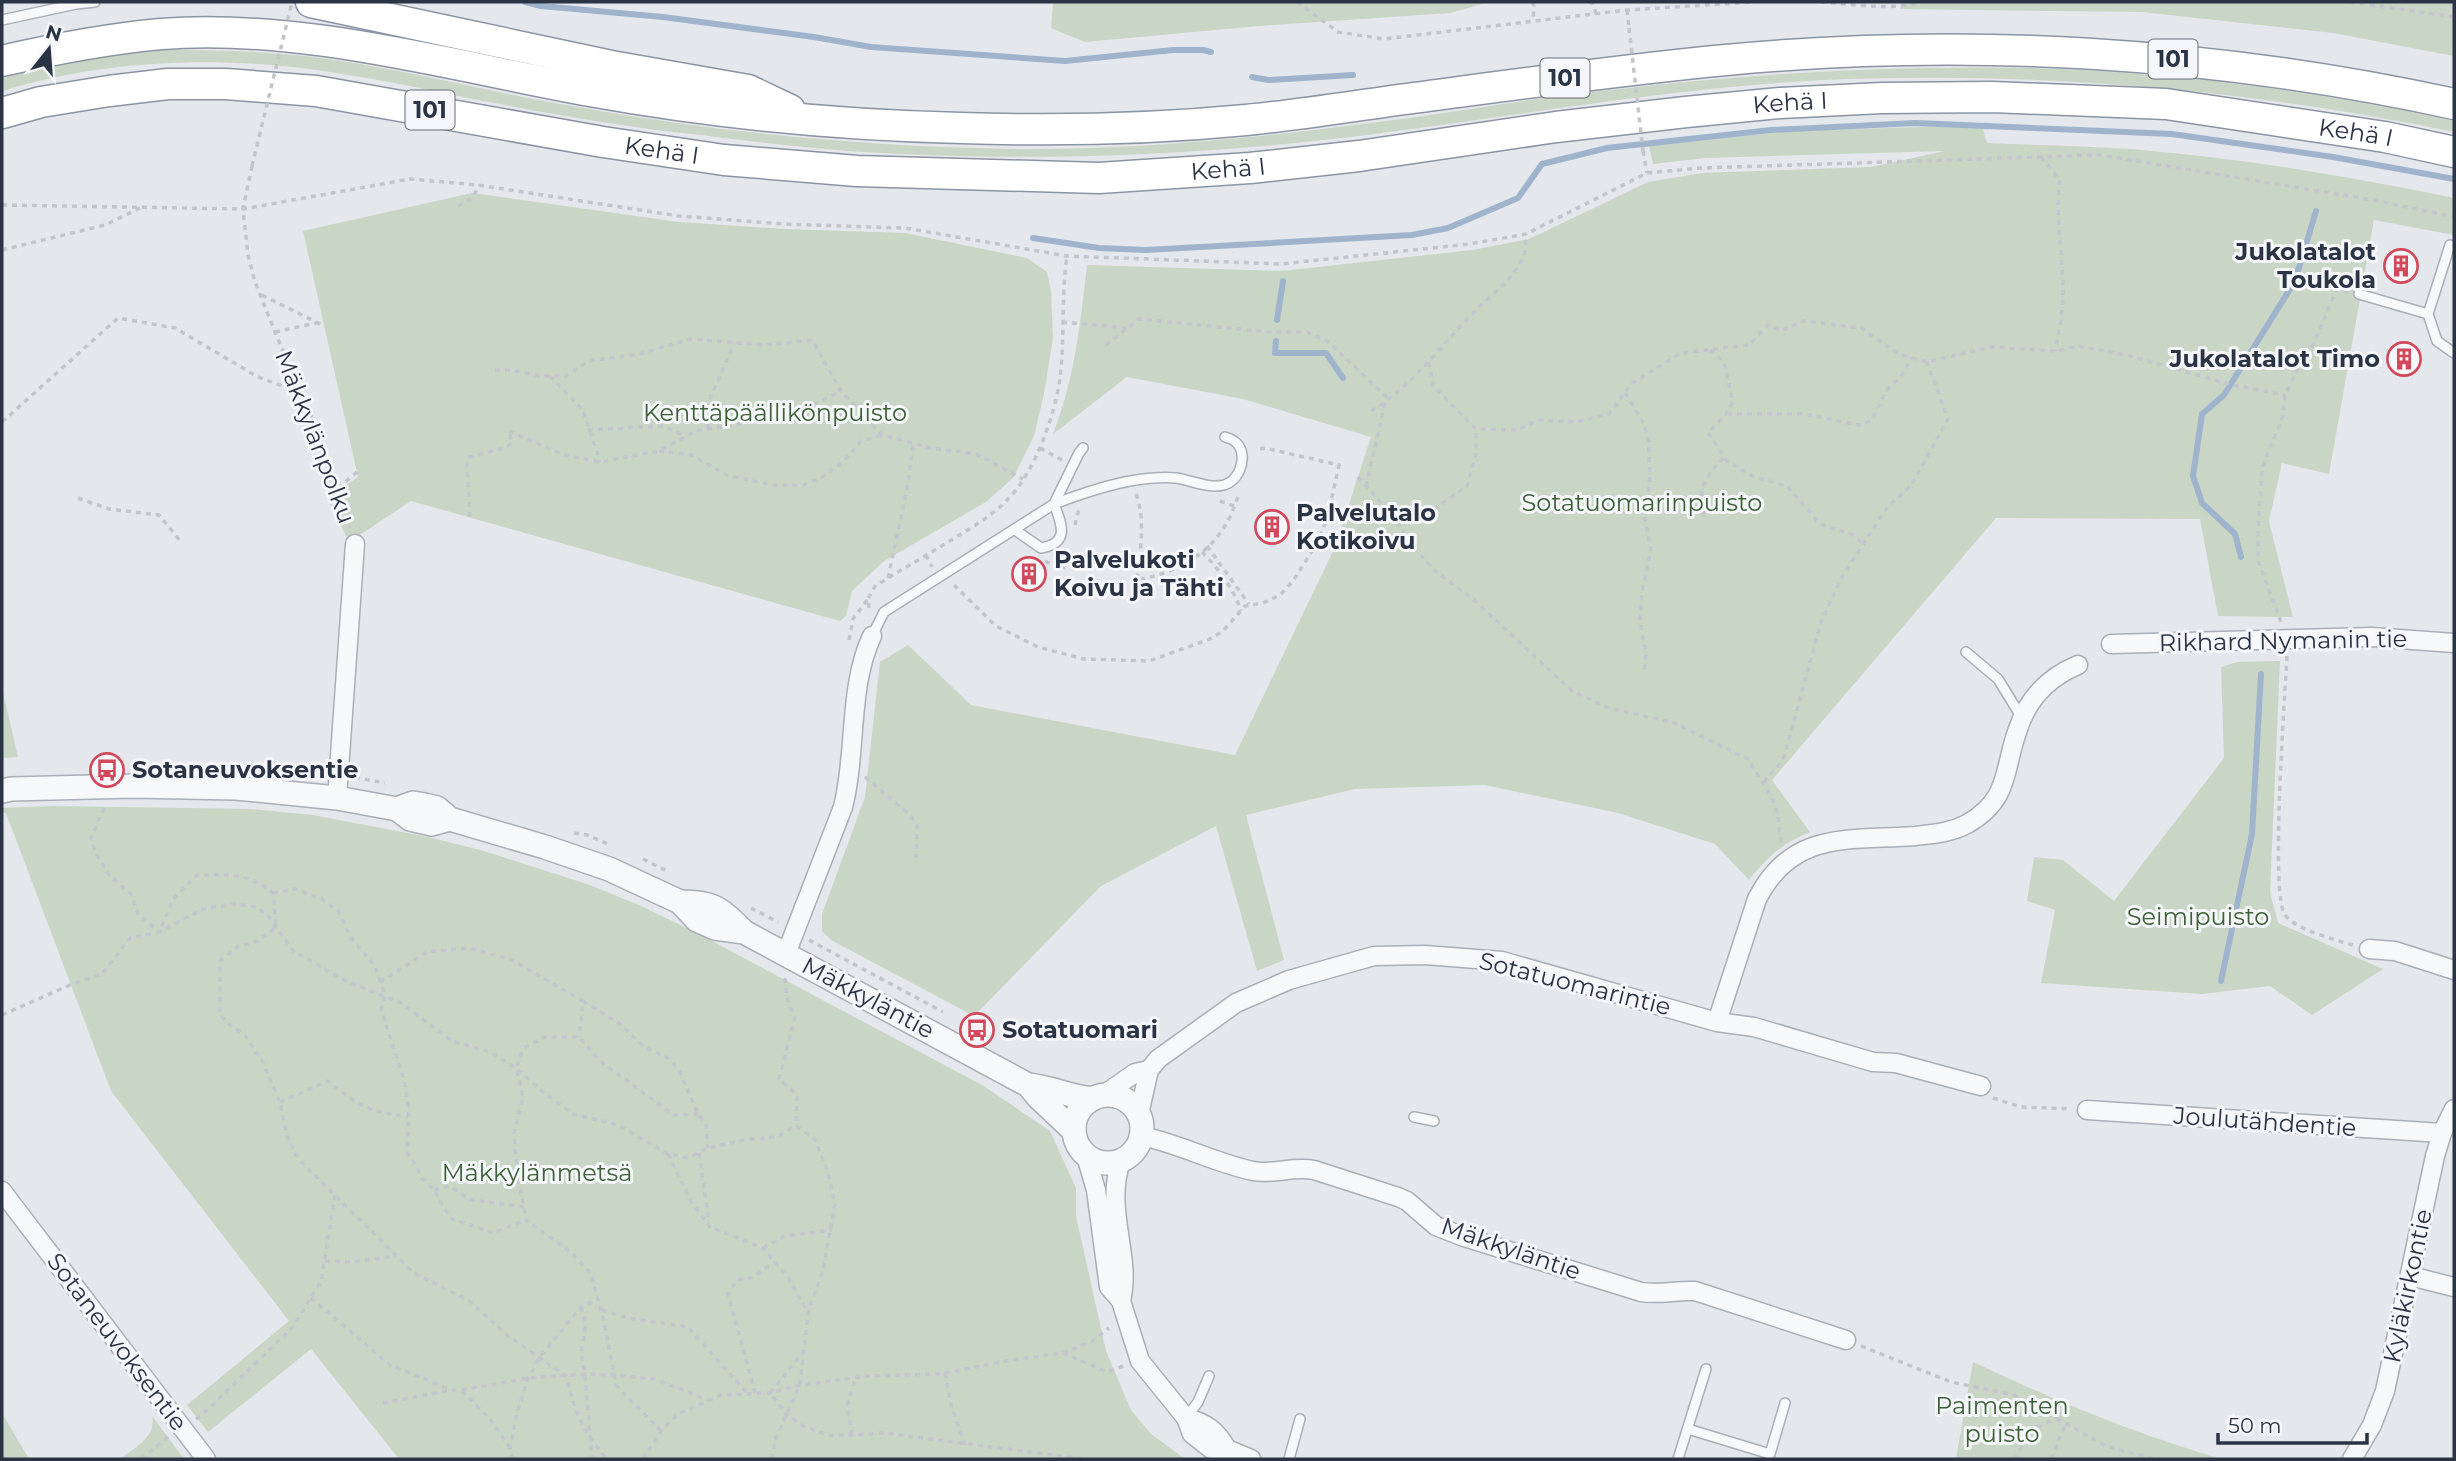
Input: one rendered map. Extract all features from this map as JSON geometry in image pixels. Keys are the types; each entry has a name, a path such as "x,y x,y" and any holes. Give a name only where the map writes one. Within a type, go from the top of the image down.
{"highway":[{"name":"101","path":"311,2 611,66 748,90 810,120"},
{"name":"Kehä I","path":"2,61 74,45 164,34 241,34 330,42 596,92 810,120 965,128 1077,129 1244,120 1721,60 1889,51 1995,50 2180,59 2392,90 2454,104"},
{"name":"Kehä I","path":"2,113 41,102 109,91 168,84 226,84 316,91 603,142 724,160 857,171 1073,178 1250,168 1359,156 1673,113 1780,103 1882,98 1992,97 2166,104 2385,136 2454,152"}],"street":[{"name":"Mäkkylänpolku","path":"337,797 355,544"},
{"path":"779,950 843,807 851,764 861,658 872,636"},
{"name":"Rikhard Nymanin tie","path":"2111,644 2372,637 2454,643"},
{"path":"1717,1022 1757,899 1784,861 1815,844 1937,834 1960,828 1971,821 1994,801 2005,781 2027,707 2043,687 2063,671 2078,665"},
{"name":"Mäkkyläntie","path":"5,789 105,786 236,788 337,797 397,809 413,803 437,808 450,819 609,869 680,902 704,902 724,912 744,932 1028,1085 1074,1131"},
{"path":"2369,949 2395,951 2454,970"},
{"name":"Sotatuomarintie","path":"1098,1097 1135,1073 1149,1070 1158,1059 1236,1003 1312,972 1374,956 1425,955 1502,961 1717,1022 1754,1027 1872,1062 1896,1063 1981,1086"},
{"path":"1086,1156 1103,1163 1121,1161 1135,1151 1149,1070"},
{"name":"Mäkkyläntie","path":"1028,1085 1044,1086 1076,1098 1098,1097"},
{"path":"1141,1125 1128,1101 1111,1095 1098,1097 1079,1112 1074,1131 1080,1149 1086,1156 1096,1190 1109,1287 1121,1301 1140,1361 1186,1418 1200,1422 1220,1436 1227,1448 1251,1459"},
{"name":"Kyläkirkontie","path":"2352,1459 2372,1425 2385,1391 2435,1156 2442,1133 2454,1109"},
{"name":"Joulutähdentie","path":"2087,1110 2442,1133"},
{"name":"Mäkkyläntie","path":"1141,1125 1161,1140 1259,1172 1300,1168 1314,1170 1398,1197 1407,1201 1436,1226 1641,1293 1695,1291 1846,1340"},
{"path":"1121,1161 1114,1188 1125,1284 1121,1301"},
{"name":"Sotaneuvoksentie","path":"2,1191 206,1459"},
{"path":"2410,1276 2454,1287"}],"lane":[{"path":"2,20 95,2"},
{"path":"2449,245 2428,314 2437,341 2454,353"},
{"path":"2359,294 2428,314"},
{"path":"872,636 884,612 1054,504 1085,492 1148,480 1176,478 1224,485 1236,478 1242,454 1238,444 1225,437"},
{"path":"1014,530 1041,548 1053,546 1059,540 1063,526 1054,504 1083,448"},
{"path":"1966,652 1998,679 2022,719"},
{"path":"1415,1117 1434,1121"},
{"path":"1678,1459 1706,1369"},
{"path":"1186,1418 1198,1402 1209,1376"},
{"path":"1688,1429 1770,1454 1785,1404"},
{"path":"1289,1459 1300,1419"}],"path":[{"name":"Mäkkylänpolku","path":"292,2 243,209 248,255 275,332 338,488 355,544"},
{"path":"1297,2 1338,32 1384,40 1627,10 1754,2"},
{"path":"1532,2 1533,21"},
{"path":"1589,2 1593,4 1596,14"},
{"path":"1821,2 1913,5 1921,2"},
{"path":"2350,2 2454,17"},
{"path":"1627,10 1647,173"},
{"path":"2,205 243,209 410,180 480,185 679,216 784,224 905,228 1067,256 1281,264 1471,244 1526,234 1647,173 1701,168 2100,155 2454,216"},
{"path":"2041,157 2060,180 2057,200 2064,286 2056,351"},
{"path":"458,205 472,198 480,185"},
{"path":"2,250 105,225 142,207"},
{"path":"1371,411 1390,400 1429,362 1472,313 1506,283 1525,254 1526,234"},
{"path":"872,636 868,599 875,586 988,517 1010,498 1040,448 1055,403 1062,353 1062,288 1067,256"},
{"path":"2359,294 2336,290 2314,343 2285,395 2283,416 2262,468 2258,560 2287,639 2278,862 2281,906 2291,921 2369,949"},
{"path":"261,294 324,326"},
{"path":"2,422 118,318 175,328 258,376 301,393"},
{"path":"1106,345 1139,319 1268,332 1307,332 1327,341 1390,400"},
{"path":"1429,362 1433,386 1448,404 1476,429 1518,430 1537,420 1575,422 1609,414 1631,384 1681,353 1749,345 1768,325 1781,331 1804,321 1861,328 1899,354 1927,362 1991,347 2056,351 2079,346 2285,395"},
{"path":"1062,322 1128,328"},
{"path":"275,332 318,323"},
{"path":"495,370 566,376 588,361 640,354 690,339 765,345 812,340 841,391 883,435"},
{"path":"708,429 708,403 734,344"},
{"path":"1709,350 1724,362 1733,402 1708,433 1727,461 1754,477 1787,486 1820,524 1851,534 1865,545"},
{"path":"1726,414 1804,414 1858,425 1871,421 1886,391 1902,375 1912,358"},
{"path":"1764,782 1783,760 1821,622 1842,578 1888,506 1911,486 1948,419 1927,362"},
{"path":"550,376 583,410 600,462"},
{"path":"470,517 467,461 469,457 505,448 512,443 509,431 564,455 600,462 659,451 696,431 793,415 841,391"},
{"path":"1625,393 1644,424 1648,439 1650,475 1645,520 1651,551 1642,592 1640,620 1646,653 1644,670"},
{"path":"1366,486 1385,403"},
{"path":"588,430 663,426 687,436"},
{"path":"1395,518 1430,512 1467,486 1476,454 1476,429"},
{"path":"659,451 691,455 727,475 772,485 803,485 822,477 843,462 861,441 883,435 976,454 1023,479"},
{"path":"888,578 908,485 913,443"},
{"path":"974,603 996,626 1038,647 1084,659 1149,661 1210,639 1223,631 1250,605 1263,603 1280,595 1293,581 1317,544 1327,519 1339,465 1260,449"},
{"path":"1704,516 1700,496 1707,477 1724,457"},
{"path":"338,488 357,472"},
{"path":"1359,477 1395,518 1408,540 1434,570 1474,600 1572,691 1609,708 1672,722 1748,759 1764,782 1778,816 1784,861"},
{"path":"1125,496 1148,492"},
{"path":"1136,494 1140,505 1137,580 1161,576 1192,561 1205,549"},
{"path":"78,498 109,509 159,514 181,542"},
{"path":"1220,501 1234,506"},
{"path":"1059,516 1086,506"},
{"path":"1205,549 1250,605"},
{"path":"1205,549 1237,598 1241,611"},
{"path":"951,583 962,577"},
{"path":"851,764 908,813 917,826 916,858"},
{"path":"105,786 105,806 91,838 96,854 108,875 131,894 138,914 159,932"},
{"path":"159,932 173,899 197,876 233,876 259,881 272,893 276,927"},
{"path":"272,893 295,889 322,899 338,911 351,938 375,966 385,996 381,1009 404,1080 409,1109 407,1153 422,1178 434,1190 450,1218 493,1233 526,1220"},
{"path":"2,1015 102,974 130,938 159,932 203,909 234,904 257,907 268,916 293,951 348,982 401,1003 452,1041 490,1052 516,1068 573,1114 618,1125 668,1154 688,1158 708,1148 777,1136 796,1126"},
{"path":"276,927 258,941 237,947 220,961 220,1015 246,1035 262,1063 280,1102 287,1136 299,1160 414,1273 468,1300 507,1335 567,1377 575,1413 591,1441 607,1459"},
{"path":"380,982 427,952 468,948 510,958 620,1024 644,1047 668,1058 679,1070 698,1114 706,1125 708,1148"},
{"path":"779,950 773,957 784,968 786,996 795,1017 779,1079 797,1095 796,1126"},
{"path":"583,1001 579,1037 600,1061 674,1115 698,1114"},
{"path":"526,1220 514,1133 523,1097 516,1068 524,1048 545,1037 579,1037"},
{"path":"280,1102 328,1082 354,1102 375,1112 408,1117"},
{"path":"1981,1086 1993,1099 2021,1107 2087,1110"},
{"path":"772,1459 776,1438 800,1385 808,1313 823,1270 835,1203 827,1170 815,1140 796,1126"},
{"path":"699,1153 710,1227"},
{"path":"668,1154 692,1203 710,1227 763,1248 789,1279 808,1313"},
{"path":"434,1190 449,1186 471,1200 526,1207"},
{"path":"141,1459 181,1427 201,1416 292,1328 321,1282 335,1194"},
{"path":"526,1220 573,1254 591,1274 616,1385 661,1431"},
{"path":"763,1248 785,1236 832,1230"},
{"path":"325,1261 353,1262 396,1256"},
{"path":"755,1393 728,1294 737,1280 751,1278 775,1262"},
{"path":"310,1298 390,1365 451,1390"},
{"path":"510,1448 528,1378 540,1357 581,1307 598,1299"},
{"path":"581,1307 586,1324 581,1353 586,1374 592,1459"},
{"path":"601,1309 628,1318 688,1327 747,1393"},
{"path":"643,1459 661,1431 678,1414 721,1395 770,1393 800,1385 856,1377 945,1373 1063,1353 1092,1341 1109,1328"},
{"path":"1846,1340 1951,1382 2014,1395 2106,1446 2155,1459"},
{"path":"770,1393 805,1350"},
{"path":"1063,1353 1107,1372 1126,1365"},
{"path":"945,1373 951,1405 965,1445"},
{"path":"383,1403 528,1378 586,1374 654,1379 709,1401"},
{"path":"852,1435 847,1405 856,1377"},
{"path":"462,1391 490,1419 510,1448 513,1459"},
{"path":"770,1393 786,1414 803,1426 831,1436 885,1433 1083,1459"},
{"path":"2014,1459 2033,1429 2057,1418"},
{"path":"2051,1459 2066,1423"}],"green space":[{"path":"1053,2 1489,2 1450,13 1259,26 1085,42 1051,28"},
{"path":"1903,2 2454,2 2454,56 2333,33 2142,12 1900,9"},
{"path":"165,50 304,56 677,123 789,136 958,148 1067,149 1223,140 1655,85 1762,75 1976,67 2137,74 2296,92 2454,121 2454,132 2298,104 2141,86 1983,78 1904,78 1825,80 1692,91 1361,135 1241,148 1024,157 915,155 841,150 643,128 349,75 271,65 193,62 116,67 39,81 2,91 2,78 13,75 99,57"},
{"name":"Sotatuomarinpuisto","path":"1982,125 1987,143 2131,149 2212,157 2334,175 2454,198 2454,235 2374,220 2329,474 2282,463 2269,521 2293,617 2218,616 2200,519 1996,518 1772,780 1810,832 1776,852 1749,880 1715,844 1618,813 1485,785 1355,789 1246,815 1284,960 1257,971 1216,826 1101,886 974,1016 831,940 822,931 822,914 865,797 880,662 908,645 971,705 1235,755 1335,547 1371,437 1243,399 1127,377 1053,434 1072,372 1087,265 1282,271 1472,250 1529,239 1648,182 1702,173 1871,167 1945,151 1705,158 1653,164 1649,146 1793,131"},
{"name":"Kenttäpäällikönpuisto","path":"472,193 679,222 905,233 1027,258 1047,272 1051,291 1053,338 1034,436 1013,478 986,502 884,561 852,591 846,616 840,621 411,501 349,542 327,498 358,477 303,231"},
{"name":"Seimipuisto","path":"2280,661 2270,892 2278,923 2383,969 2312,1015 2270,986 2202,994 2041,983 2055,910 2027,901 2034,857 2063,860 2114,901 2224,758 2221,667 2237,662"},
{"path":"2,688 18,757 2,758"},
{"name":"Mäkkylänmetsä","path":"54,806 251,809 313,815 428,837 484,851 590,885 639,905 695,932 982,1085 1050,1131 1076,1188 1076,1216 1106,1351 1131,1410 1151,1434 1185,1459 399,1459 311,1349 208,1432 187,1405 289,1321 111,1091 6,813 2,813 2,808"},
{"name":"Paimenten puisto","path":"1973,1362 2095,1415 2157,1439 2221,1459 1956,1459"},
{"path":"2,1413 29,1459 2,1459"},
{"path":"152,1416 184,1459 120,1459 148,1436 153,1423"}],"waterway":[{"path":"525,2 541,6 663,17 871,47 1065,61 1173,50 1211,52"},
{"path":"1252,77 1268,80 1353,75"},
{"path":"1033,238 1099,248 1146,250 1412,235 1448,228 1518,198 1542,164 1607,148 1771,130 1915,123 2172,134 2333,157 2454,179"},
{"path":"2241,557 2235,534 2202,503 2193,476 2202,414 2224,395 2295,281 2316,211"},
{"path":"1277,320 1283,281"},
{"path":"1276,341 1275,353 1326,353 1343,378"},
{"path":"2221,981 2252,834 2261,674"}],"place":[{"name":"Jukolatalot Toukola","path":"2401,266"},
{"name":"Jukolatalot Timo","path":"2404,359"},
{"name":"Palvelutalo Kotikoivu","path":"1272,527"},
{"name":"Palvelukoti Koivu ja Tähti","path":"1029,574"},
{"name":"Sotaneuvoksentie","path":"107,770"},
{"name":"Sotatuomari","path":"977,1030"}]}
